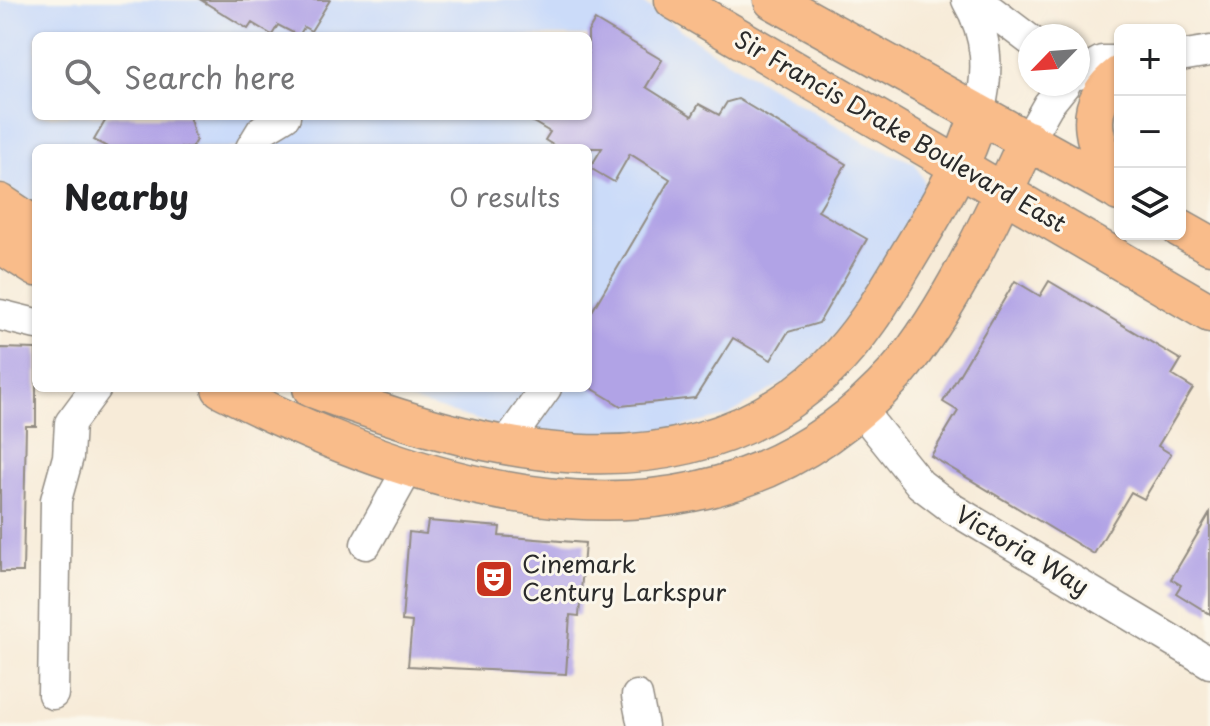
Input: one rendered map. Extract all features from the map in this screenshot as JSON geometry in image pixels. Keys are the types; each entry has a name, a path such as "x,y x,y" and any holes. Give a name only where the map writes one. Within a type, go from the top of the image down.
{"main road":[{"name":"Sir Francis Drake Boulevard East","path":"674,0 1210,313"},
{"path":"773,0 1114,189"},
{"path":"1100,66 1092,129 1101,158 1114,183"},
{"path":"324,392 425,425 506,444 585,455 653,453 733,430 788,400 848,346 882,300 960,167 979,114"},
{"path":"229,392 309,430 409,467 545,498 602,503 639,502 686,494 741,478 816,439 859,408 911,353 1004,192 1028,140"},
{"path":"0,203 32,224"},
{"path":"1186,231 1210,245"},
{"path":"0,244 32,264"},
{"path":"848,346 845,374 859,408"},
{"path":"788,400 859,408"},
{"path":"639,502 640,485 650,479 683,474 739,457 778,436 788,400"},
{"path":"409,467 425,425"}],"street":[{"path":"967,0 984,41 986,82 979,114"},
{"path":"977,0 1018,31"},
{"path":"1186,55 1210,51"},
{"path":"1028,140 1055,96"},
{"path":"253,144 262,130 278,120"},
{"path":"0,315 32,323"},
{"path":"53,694 56,500 68,457 70,423 93,392"},
{"path":"506,444 543,392"},
{"name":"Victoria Way","path":"859,408 899,460 935,497 1210,663"},
{"path":"366,544 409,467"},
{"path":"637,696 643,726"}],"shaded area":[{"path":"0,0 638,0 711,51 868,144 915,163 924,181 923,195 852,316 796,375 727,416 623,441 508,429 382,392 592,392 592,144 32,144 32,202 0,182"}],"building":[{"path":"201,0 330,0 311,31 304,27 301,32 291,32 278,25 274,32 267,32 252,23 248,29"},
{"path":"595,20 662,60 646,87 692,116 699,104 719,115 727,102 738,99 846,164 818,211 867,239 819,323 788,332 771,360 733,338 695,398 621,406 592,388 592,311 670,179 630,154 614,182 592,169 602,148 592,148 592,144 552,144 545,140 550,132 530,120 592,120 592,32 588,32"},
{"path":"106,120 190,120 196,140 194,144 102,144 94,140"},
{"path":"1015,281 1040,296 1049,281 1181,360 1172,375 1193,388 1158,446 1171,454 1144,499 1131,492 1094,554 931,456 958,411 943,402"},
{"path":"0,348 32,349 36,426 26,426 23,572 0,572"},
{"path":"1210,513 1210,614 1176,593 1181,585 1171,579"},
{"name":"Cinemark Century Larkspur","path":"428,521 500,527 499,536 585,543 579,616 570,615 566,674 408,666 412,622 402,621 409,532 426,534"}],"place":[{"name":"Cinemark Century Larkspur","path":"494,579"}]}
